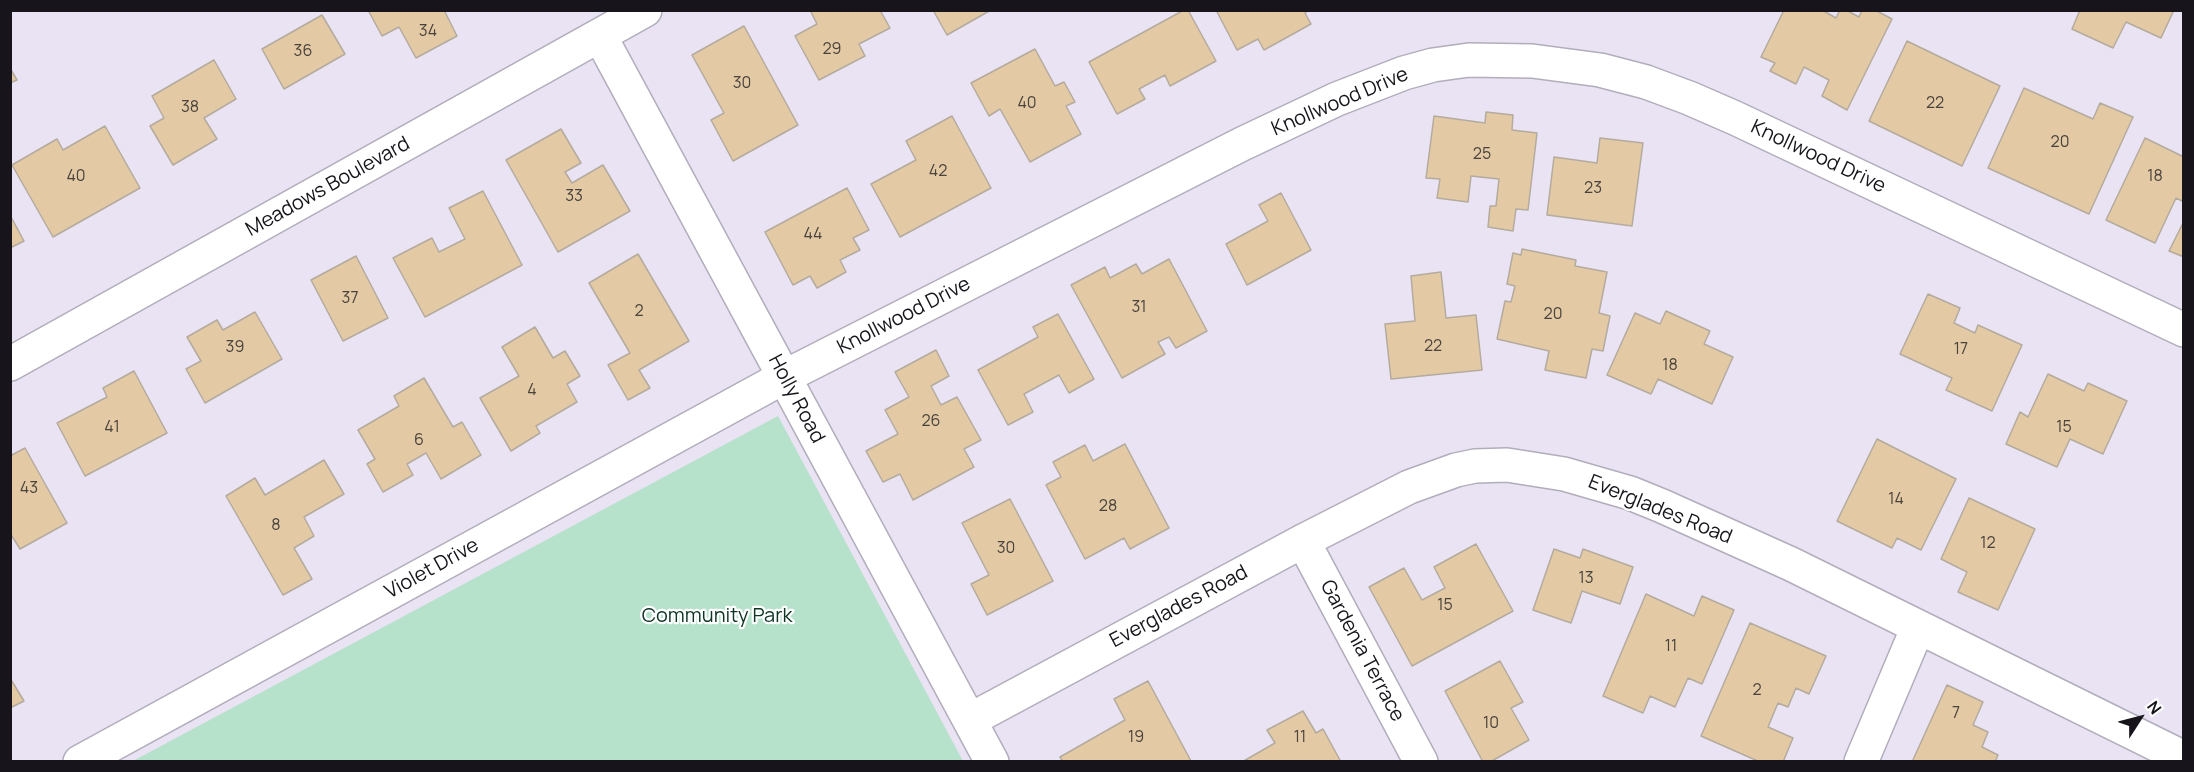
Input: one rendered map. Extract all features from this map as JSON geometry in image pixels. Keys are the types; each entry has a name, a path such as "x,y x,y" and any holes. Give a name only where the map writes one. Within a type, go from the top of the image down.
{"street":[{"name":"Meadows Boulevard","path":"10,364 645,10"},
{"name":"Holly Road","path":"600,36 992,762"},
{"name":"Knollwood Drive","path":"784,377 1242,144 1336,99 1404,73 1433,65 1469,60 1532,61 1600,70 1646,82 1689,98 2184,330"},
{"name":"Violet Drive","path":"80,762 784,377"},
{"name":"Everglades Road","path":"970,720 1371,505 1437,476 1475,466 1507,465 1528,467 1599,484 1662,506 1791,564 2184,758"},
{"name":"Gardenia Terrace","path":"1303,541 1421,762"},
{"path":"1861,762 1918,627"}],"green space":[{"name":"Community Park","path":"778,416 963,761 133,761"}],"building":[{"path":"368,10 444,10 457,36 416,58 399,27 382,36"},
{"path":"810,10 880,10 890,28 859,44 865,56 819,80 795,36 817,24"},
{"path":"933,10 991,10 947,35"},
{"path":"1184,10 1188,10 1216,61 1170,86 1165,75 1139,89 1145,99 1117,114 1089,62"},
{"path":"1216,10 1309,10 1305,13 1311,24 1264,50 1258,39 1237,50"},
{"path":"1784,10 1822,10 1836,18 1840,10 1846,10 1859,17 1862,10 1875,10 1892,19 1847,110 1822,96 1829,80 1804,67 1796,84 1770,71 1775,63 1761,57"},
{"path":"2080,10 2174,10 2161,38 2126,22 2113,48 2072,29"},
{"path":"322,15 345,54 284,89 262,49"},
{"path":"744,26 798,125 733,161 711,120 724,113 692,55"},
{"path":"1907,41 2000,86 1962,166 1869,121"},
{"path":"1035,49 1055,86 1064,82 1075,102 1066,106 1081,134 1030,162 1000,109 989,116 971,83"},
{"path":"214,60 236,99 204,118 217,139 173,165 150,126 164,118 152,96"},
{"path":"10,68 17,80 10,83"},
{"path":"2024,88 2093,119 2100,103 2133,117 2089,214 1988,168"},
{"path":"1486,112 1513,115 1512,130 1537,133 1528,210 1516,209 1513,231 1488,227 1490,206 1496,206 1499,179 1471,176 1468,202 1437,198 1440,179 1426,178 1434,116 1485,123"},
{"path":"952,116 991,188 900,237 871,184 916,160 906,141"},
{"path":"105,126 140,188 53,237 12,165 57,139 63,150"},
{"path":"561,129 581,163 565,172 572,183 603,165 630,211 558,252 506,160"},
{"path":"1600,138 1643,143 1632,226 1547,215 1554,157 1597,163"},
{"path":"2145,138 2184,157 2184,202 2176,198 2155,243 2106,220"},
{"path":"847,188 869,230 853,238 860,250 840,260 846,272 817,288 810,276 793,285 765,232"},
{"path":"483,191 522,265 425,317 393,258 432,238 439,252 465,239 449,208"},
{"path":"1281,193 1311,250 1247,285 1226,244 1268,221 1259,205"},
{"path":"10,215 24,241 10,248"},
{"path":"2184,221 2184,257 2169,251"},
{"path":"1522,249 1576,260 1575,266 1607,272 1599,313 1610,316 1603,351 1592,349 1586,378 1545,370 1549,351 1497,339 1505,301 1511,302 1515,286 1507,284 1513,253 1521,255"},
{"path":"638,254 689,341 639,370 650,388 628,400 608,365 630,353 589,283"},
{"path":"356,256 388,318 343,341 311,280"},
{"path":"1169,259 1207,331 1176,348 1169,337 1158,342 1165,354 1122,378 1071,285 1105,267 1110,278 1136,264 1142,274"},
{"path":"1441,272 1446,318 1476,315 1482,370 1391,379 1385,324 1415,321 1411,276"},
{"path":"1928,294 1960,308 1954,323 1975,333 1978,325 2022,345 1992,411 1946,390 1952,378 1900,354"},
{"path":"1666,311 1710,331 1704,344 1733,357 1712,404 1658,379 1651,394 1607,375 1635,313 1660,324"},
{"path":"255,312 282,359 205,403 186,369 201,361 187,337 217,320 223,330"},
{"path":"1058,314 1094,379 1069,393 1059,375 1024,394 1033,412 1008,425 978,370 1038,337 1033,327"},
{"path":"535,327 553,358 565,351 580,376 567,384 577,402 536,426 540,433 511,451 480,398 519,376 502,347"},
{"path":"936,350 949,376 931,386 941,405 957,397 981,440 964,449 974,467 913,500 900,474 883,482 866,451 898,434 885,410 909,397 895,372"},
{"path":"134,371 167,433 85,476 57,423 107,397 103,388"},
{"path":"2048,374 2084,391 2088,383 2127,401 2103,454 2070,439 2057,467 2006,444 2020,412 2028,417"},
{"path":"424,378 453,427 462,422 481,455 441,479 426,453 407,464 413,475 383,492 367,464 375,459 358,430 399,406 394,396"},
{"path":"1877,439 1956,479 1921,550 1897,538 1892,548 1837,521"},
{"path":"1125,444 1169,528 1130,549 1124,538 1085,559 1046,485 1061,477 1053,462 1085,445 1093,461"},
{"path":"25,448 67,523 20,549 10,533 10,456"},
{"path":"324,460 344,494 304,517 314,536 294,548 312,579 283,595 226,496 255,478 265,495"},
{"path":"1969,498 2035,529 1998,610 1958,592 1967,572 1941,559"},
{"path":"1010,499 1053,581 987,615 971,584 989,575 962,523"},
{"path":"1476,544 1513,611 1412,666 1369,587 1404,568 1422,600 1445,588 1434,567"},
{"path":"1554,549 1580,558 1583,549 1633,567 1620,604 1582,591 1571,623 1533,610"},
{"path":"1646,594 1694,616 1702,596 1734,610 1702,684 1688,678 1675,707 1650,696 1643,713 1603,696"},
{"path":"1750,623 1826,656 1809,694 1796,688 1788,707 1778,703 1768,727 1793,738 1783,762 1760,762 1701,736"},
{"path":"1500,661 1523,702 1511,708 1529,740 1490,762 1483,762 1445,691"},
{"path":"10,678 24,701 10,708"},
{"path":"1148,681 1191,761 1063,762 1060,757 1125,720 1114,699"},
{"path":"1947,685 1983,702 1973,725 1988,732 1982,747 1998,755 1995,762 1912,762"},
{"path":"1303,711 1316,733 1323,729 1341,762 1242,762 1275,743 1267,730"}]}
